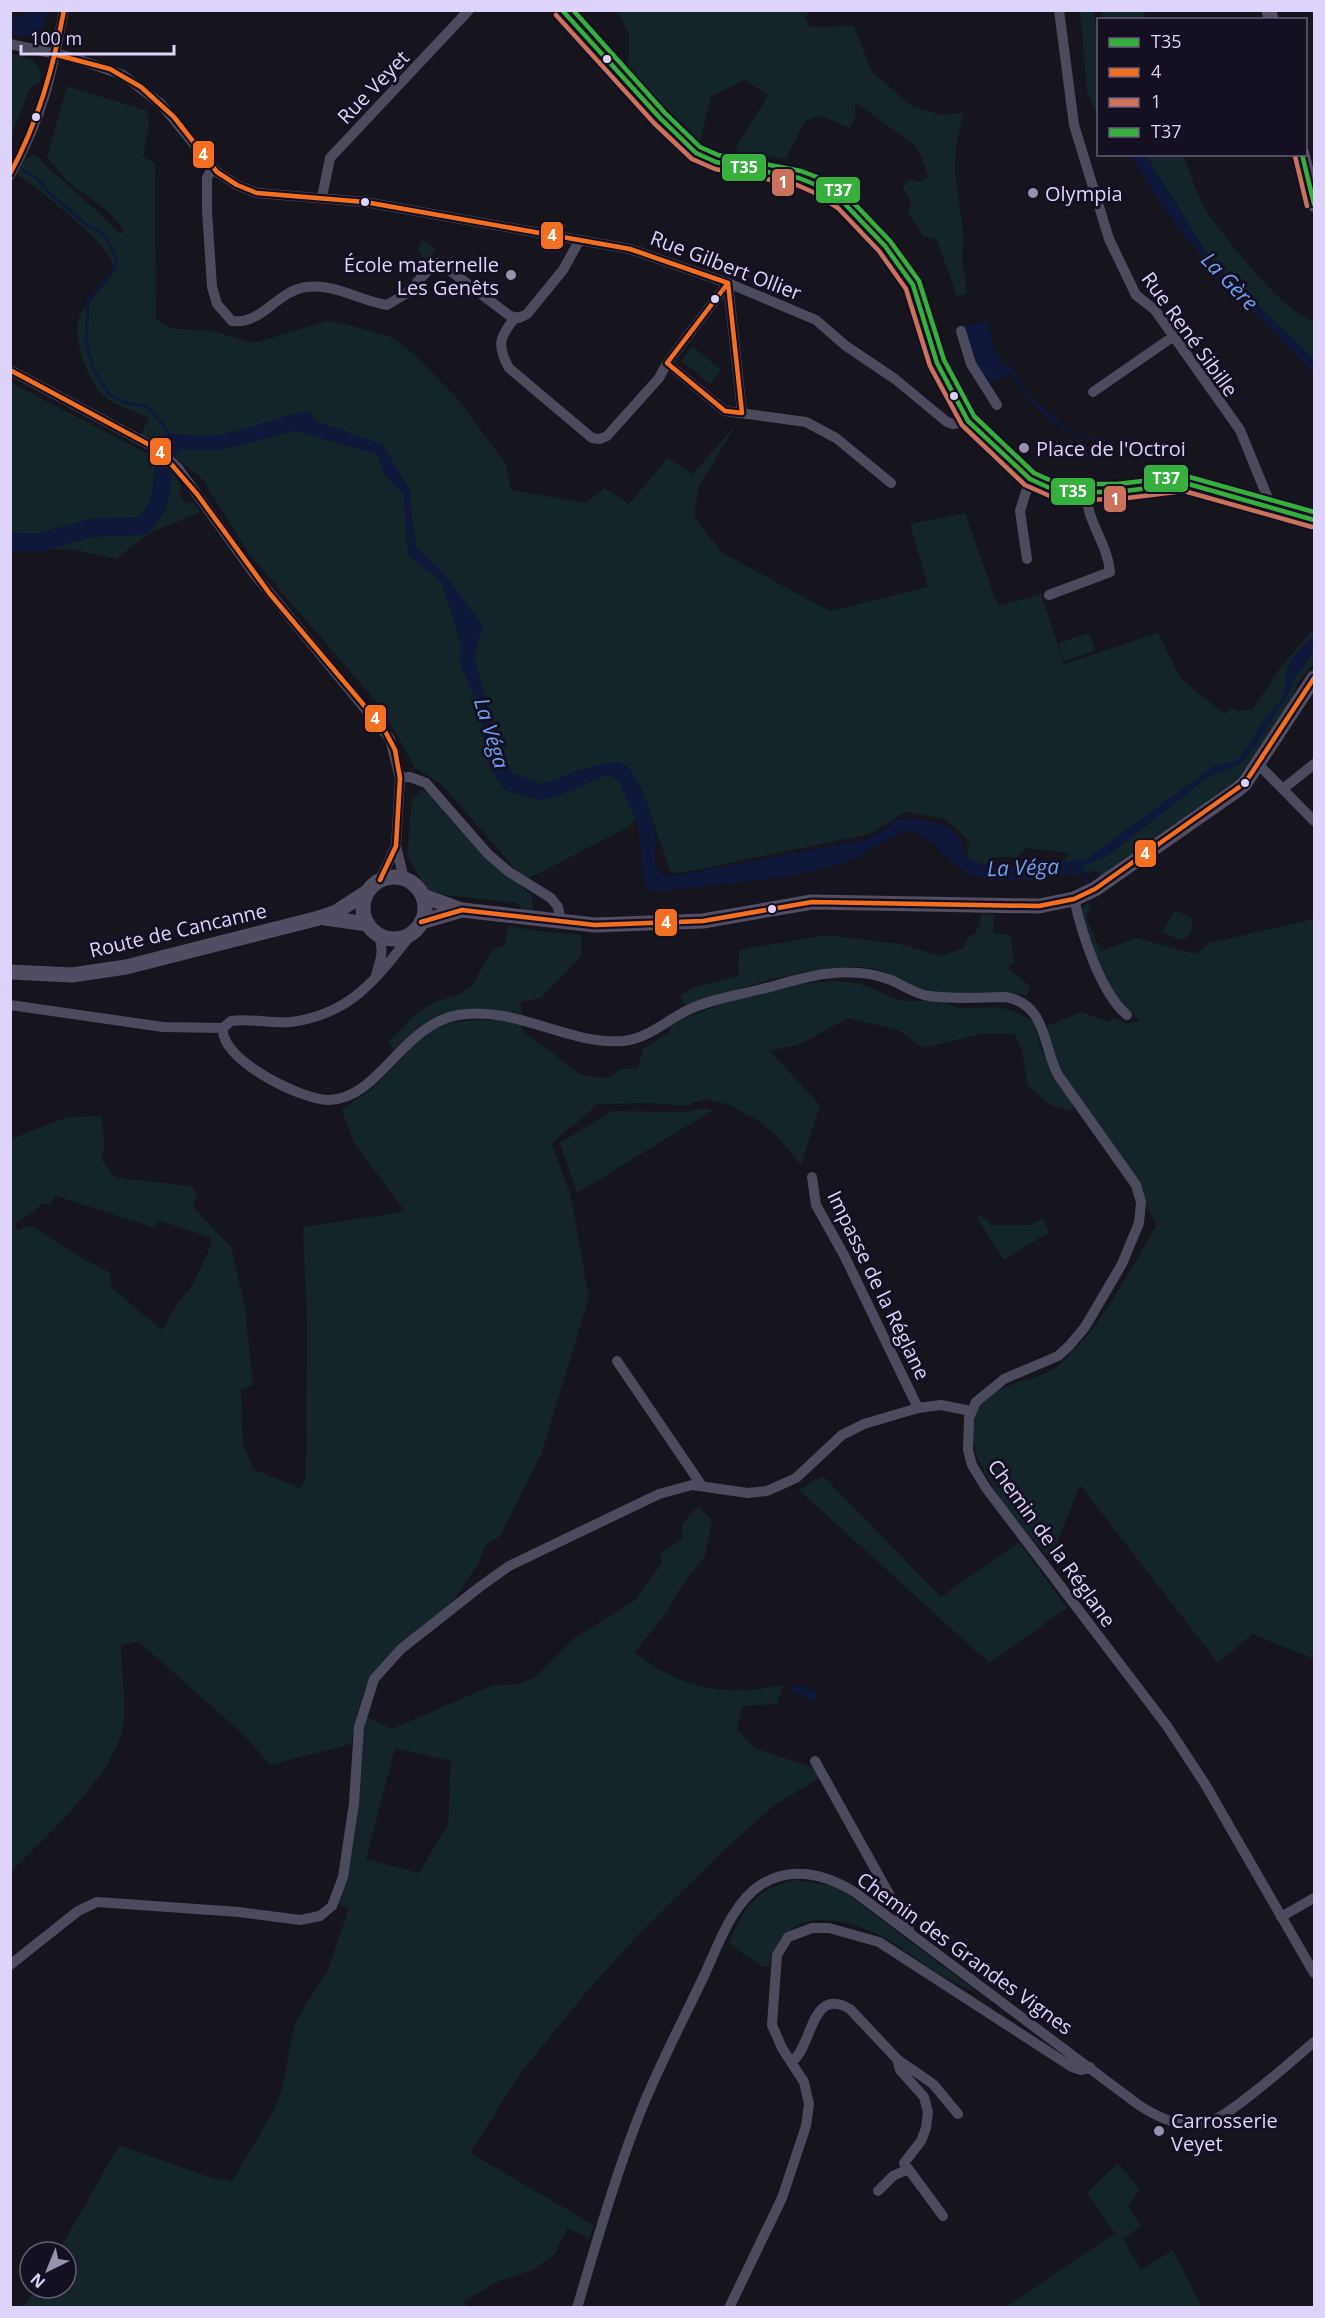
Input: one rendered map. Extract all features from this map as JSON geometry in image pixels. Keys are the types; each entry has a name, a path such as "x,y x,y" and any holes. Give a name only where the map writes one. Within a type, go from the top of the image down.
{"main road":[{"path":"562,10 666,125 696,153 718,162 808,181 833,193 860,218 885,246 913,285 936,363 968,421 1030,479 1052,489 1086,492 1118,492 1185,483 1314,520"},
{"path":"1302,156 1314,204"},
{"path":"462,910 395,938 372,929 363,914 367,892 380,880 392,877 405,879 412,883 423,896 462,910 561,923 596,925 703,921 812,902 1039,906 1074,899 1104,883 1237,790 1258,764 1314,678"},
{"name":"Route de Cancanne","path":"10,972 72,975 126,967 319,918 336,912 367,892"},
{"path":"417,927 424,914 423,896"},
{"name":"Route de Cancanne","path":"319,918 372,929"}],"street":[{"path":"10,175 39,118 57,55 64,10"},
{"name":"Rue Veyet","path":"322,198 330,158 469,10"},
{"name":"Rue René Sibille","path":"1059,10 1074,125 1108,239 1136,295 1155,310 1240,430 1267,496 1265,507"},
{"name":"Rue Gilbert Ollier","path":"10,44 110,69 141,87 183,127 213,167 227,179 257,193 322,198 455,216 653,255 816,320 854,352 895,379 947,422 953,424 968,421"},
{"path":"213,167 207,178 212,287 217,304 232,321 252,320 280,298 303,287 336,290 387,305 407,293 435,263 440,263 515,318"},
{"path":"579,241 563,270 527,314 515,318 501,335 502,352 509,368 592,438 600,440 608,436 659,378 667,363 717,301 728,283"},
{"path":"728,283 742,413"},
{"path":"961,331 971,364 997,405"},
{"path":"1092,392 1174,336"},
{"path":"667,363 725,411 788,419 820,428 853,450 891,483"},
{"path":"10,370 159,450 171,461 187,479 255,575 384,729 395,750 400,778 396,846 405,879"},
{"path":"1027,559 1020,511 1030,479"},
{"path":"1049,595 1110,572 1109,563 1088,513 1086,492"},
{"path":"1258,764 1314,821"},
{"path":"1283,789 1314,764"},
{"path":"400,778 410,777 426,783 488,854 509,872 551,898 558,907 561,923"},
{"path":"380,880 396,846"},
{"path":"1074,899 1079,921 1109,997 1127,1015"},
{"path":"10,1005 163,1027 223,1029 235,1020 290,1022 320,1015 348,1003 375,981 417,927"},
{"path":"372,929 382,944 382,954 375,981"},
{"path":"10,1965 78,1911 98,1902 238,1912 300,1920 313,1919 326,1913 337,1897 348,1855 359,1727 367,1694 380,1671 401,1649 496,1575 659,1494 680,1487 702,1486 748,1493 767,1491 805,1473 842,1435 852,1429 918,1408 941,1405 971,1411 976,1402 1004,1379 1058,1356 1069,1346 1122,1264 1141,1213 1136,1185 1058,1075 1038,1019 1031,1008 1018,999 930,996 885,978 861,973 824,974 712,1001 689,1010 636,1038 624,1041 584,1036 507,1016 460,1015 436,1021 421,1031 358,1091 332,1100 301,1095 287,1089 230,1050 224,1040 223,1029"},
{"name":"Impasse de la Réglane","path":"812,1177 816,1205 844,1255 918,1408"},
{"path":"617,1361 702,1486"},
{"name":"Chemin de la Réglane","path":"971,1411 967,1428 968,1450 972,1465 986,1488 1167,1726 1205,1784 1314,1973"},
{"path":"815,1761 911,1933"},
{"name":"Chemin des Grandes Vignes","path":"577,2307 643,2106 732,1919 751,1893 762,1884 789,1874 821,1876 856,1893 1152,2113 1176,2123 1206,2123 1227,2112 1314,2042"},
{"path":"1281,1917 1314,1898"},
{"path":"729,2307 782,2198 806,2126 807,2091 793,2061 782,2048 772,2025 777,1955 788,1937 798,1932 820,1928 845,1931 879,1942 1071,2067 1081,2070 1090,2067"},
{"path":"793,2061 802,2051 818,2012 836,2003 850,2009 897,2059 933,2084 958,2115"},
{"path":"897,2059 900,2070 922,2092 928,2112 921,2141 904,2163 906,2170 943,2216"},
{"path":"878,2191 893,2176 906,2170"}],"shaded area":[{"path":"618,11 809,11 805,18 810,27 854,26 871,71 912,106 941,115 964,113 956,146 955,172 964,239 962,257 967,293 957,297 937,240 923,236 908,212 911,204 903,187 909,179 919,182 928,177 921,155 914,145 855,102 856,116 850,128 820,116 805,121 786,159 734,151 768,95 744,80 711,96 700,143 676,124 628,70 629,33"},
{"path":"1080,11 1094,11 1097,40 1097,116 1087,91"},
{"path":"1101,11 1144,11 1145,18 1102,18"},
{"path":"11,53 34,61 41,73 40,83 31,86 11,136"},
{"path":"67,86 147,111 149,126 143,157 155,163 156,319 169,328 212,331 255,343 326,321 391,337 414,354 457,398 506,464 511,490 586,503 604,488 629,504 668,458 693,474 737,423 699,487 694,516 722,553 830,611 928,587 910,524 965,513 998,606 1041,594 1064,664 1158,633 1181,679 1225,714 1232,707 1236,711 1252,710 1280,668 1314,628 1314,663 1300,680 1291,700 1236,783 1102,877 1096,871 1029,880 995,880 979,877 965,872 969,841 945,819 905,812 870,834 686,872 671,873 647,804 629,827 525,880 441,784 415,768 384,711 249,554 203,480 172,454 140,436 149,418 114,403 104,396 92,380 79,345 78,324 84,309 111,275 112,262 107,253 75,220 29,182 16,175 23,160 33,155 37,156 119,233 124,232 108,212 69,182 47,157","holes":["1026,848 1070,853 1065,860 1023,867 991,867 992,857 1017,857"]},
{"path":"1147,156 1183,156 1201,200 1238,253 1271,290 1302,316 1314,321 1314,359 1212,262"},
{"path":"422,240 436,249 426,262 418,250"},
{"path":"692,346 721,370 710,384 681,361"},
{"path":"11,383 162,461 172,470 181,487 180,495 186,504 193,502 200,512 148,534 116,559 71,549 11,550"},
{"path":"1089,633 1095,651 1065,661 1058,643"},
{"path":"422,791 430,793 487,858 532,895 533,910 522,910 517,903 429,893 407,856 412,798"},
{"path":"1088,903 1092,907 1087,913 1087,919 1101,951 1137,938 1196,954 1209,943 1314,919 1314,1659 1252,1634 1218,1663 1080,1485 1051,1558 1046,1555 1002,1501 977,1455 972,1433 975,1413 989,1396 1006,1387 1052,1370 1074,1350 1113,1299 1157,1224 1064,1076 1055,1059 1047,1026 1081,1012 1109,1022 1114,1017 1126,1024 1140,1020 1115,998 1081,924 1081,908"},
{"path":"1175,910 1191,917 1193,927 1187,938 1180,940 1162,932"},
{"path":"981,914 994,914 993,933 1011,935 1014,963 1008,968 1031,987 1026,996 1001,993 937,992 911,985 878,970 849,967 777,978 687,1007 680,996 695,987 738,976 739,950 825,935 900,944 941,956 963,948 968,937 976,933 976,928 979,928"},
{"path":"508,925 536,931 582,935 581,956 541,998 521,1002 523,1031 581,1075 608,1078 620,1069 638,1068 643,1049 670,1032 668,1027 710,1008 736,999 791,986 817,982 842,982 868,986 906,1001 942,1001 960,1008 1004,1008 1022,1015 1034,1022 1040,1046 1074,1107 1072,1111 1050,1105 1028,1086 1022,1051 1014,1034 982,1034 923,1048 898,1030 848,1018 800,1044 770,1051 820,1105 801,1165 777,1136 759,1121 729,1105 707,1099 682,1106 653,1103 597,1104 552,1144 571,1197 589,1297 541,1455 500,1536 486,1545 479,1562 448,1609 392,1652 373,1673 362,1696 351,1744 270,1765 244,1735 138,1641 121,1646 124,1724 114,1752 90,1789 11,1872 11,1139 67,1117 101,1116 105,1147 101,1159 112,1174 119,1178 191,1186 197,1194 193,1207 231,1247 245,1307 253,1385 241,1390 243,1443 253,1469 300,1488 306,1480 307,1327 303,1227 404,1210 353,1142 342,1110 372,1088 411,1048 434,1030 448,1024 492,1020 492,1011 449,1013 428,1022 395,1050 388,1043 416,1014 435,1002 457,995 471,987 493,949 505,945","holes":["56,1196 155,1228 158,1220 209,1237 212,1243 193,1284 176,1306 162,1330 112,1288 110,1273 80,1257 34,1227 27,1226 18,1231 15,1223 33,1213 42,1203 49,1205"]},
{"path":"703,1108 713,1110 577,1193 560,1143 612,1111 687,1112"},
{"path":"980,1214 992,1225 1030,1225 1043,1218 1049,1232 1004,1260 977,1218"},
{"path":"823,1476 941,1597 1019,1542 1067,1608 989,1663 799,1490"},
{"path":"698,1506 712,1520 705,1556 679,1590 667,1612 635,1652 651,1665 669,1674 705,1687 743,1690 783,1685 777,1704 743,1706 737,1729 754,1748 814,1768 821,1777 776,1804 725,1849 638,1935 589,1989 523,2070 470,2153 594,2225 589,2239 568,2228 554,2255 532,2270 499,2281 463,2302 469,2307 23,2308 29,2300 78,2300 78,2240 65,2240 119,2145 212,2178 232,2181 274,2110 282,2088 295,2022 328,1970 349,1908 337,1904 366,1717 392,1729 493,1685 521,1684 535,1677 573,1639 634,1601 662,1563 660,1553 682,1539 682,1524","holes":["395,1748 451,1761 448,1824 419,1873 366,1859"]},
{"path":"796,1880 833,1886 850,1896 977,1992 948,1979 882,1937 852,1924 821,1920 794,1927 783,1936 769,1966 762,1967 729,1943 740,1919 753,1901 770,1888"},
{"path":"1118,2163 1140,2190 1128,2206 1141,2226 1123,2239 1141,2270 1173,2250 1201,2306 1006,2307 1115,2233 1087,2193"}],"water":[{"path":"34,11 46,11 43,26 37,34 26,36 11,34 11,19"},
{"name":"La Gère","path":"1132,156 1147,156 1212,262 1314,359 1314,374 1192,245 1150,187"},
{"path":"987,321 994,348 1005,366 1009,364 1030,397 1073,432 1115,442 1081,437 1066,431 1042,413 1010,373 988,386 971,358 963,326"},
{"path":"309,411 317,421 383,445 409,489 416,546 445,575 484,627 479,636 475,660 498,744 512,773 542,784 599,764 618,762 625,765 638,782 648,806 655,829 656,864 658,869 668,877 864,840 903,819 921,819 949,828 960,839 966,857 978,863 1004,868 1086,859 1214,766 1238,760 1266,717 1280,701 1285,688 1288,665 1301,647 1314,635 1314,652 1295,677 1287,697 1249,755 1238,765 1210,776 1106,857 1083,866 1090,883 1086,884 1083,873 1024,880 993,880 979,877 959,868 931,843 906,830 847,862 821,869 791,876 654,892 644,886 638,826 618,780 607,775 560,795 539,800 505,790 487,763 480,711 460,664 461,645 441,582 408,555 403,494 385,475 376,454 295,431 220,450 181,449 171,457 161,445 162,436 218,435"},
{"path":"795,1684 817,1692 815,1700 792,1692"}],"waterway":[{"path":"23,170 38,179 50,194 86,224 105,235 116,258 116,264 113,272 88,300 86,341 94,371 109,394 124,402 148,407 171,435"},
{"name":"La Véga","path":"10,541 36,543 92,528 142,526 158,503 164,461 175,443"}],"transit line":[{"name":"4","path":"10,174 29,135 43,95 64,10"},
{"name":"T35","path":"562,10 660,118 696,153 716,162 799,178 819,186 843,202 885,246 913,285 937,363 968,421 1030,479 1052,489 1076,492 1118,492 1185,483 1314,520"},
{"name":"T37","path":"573,10 665,113 700,147 718,155 801,171 822,179 848,197 890,241 919,281 944,360 974,416 1034,473 1054,482 1076,484 1117,484 1186,476 1314,512"},
{"name":"1","path":"556,15 654,123 692,159 715,169 797,185 815,193 838,208 879,251 906,289 930,366 962,425 1025,485 1050,496 1076,500 1119,499 1184,491 1312,527"},
{"name":"4","path":"57,55 110,69 141,87 174,117 217,172 237,185 257,193 365,202 630,249 728,283"},
{"name":"1","path":"1295,156 1307,206"},
{"name":"T35","path":"1302,156 1314,204"},
{"name":"4","path":"728,283 667,363 725,411 742,413"},
{"name":"4","path":"728,283 742,413"},
{"name":"4","path":"10,370 159,450 197,494 270,594 384,729 395,750 400,778 396,846 380,880"},
{"name":"4","path":"421,922 462,910 595,925 703,921 812,902 1039,906 1074,899 1095,889 1245,783 1314,678"}],"place":[{"name":"Olympia","path":"1033,193"},
{"name":"École maternelle Les Genêts","path":"511,275"},
{"name":"Place de l'Octroi","path":"1024,448"},
{"name":"Carrosserie Veyet","path":"1159,2131"}]}
